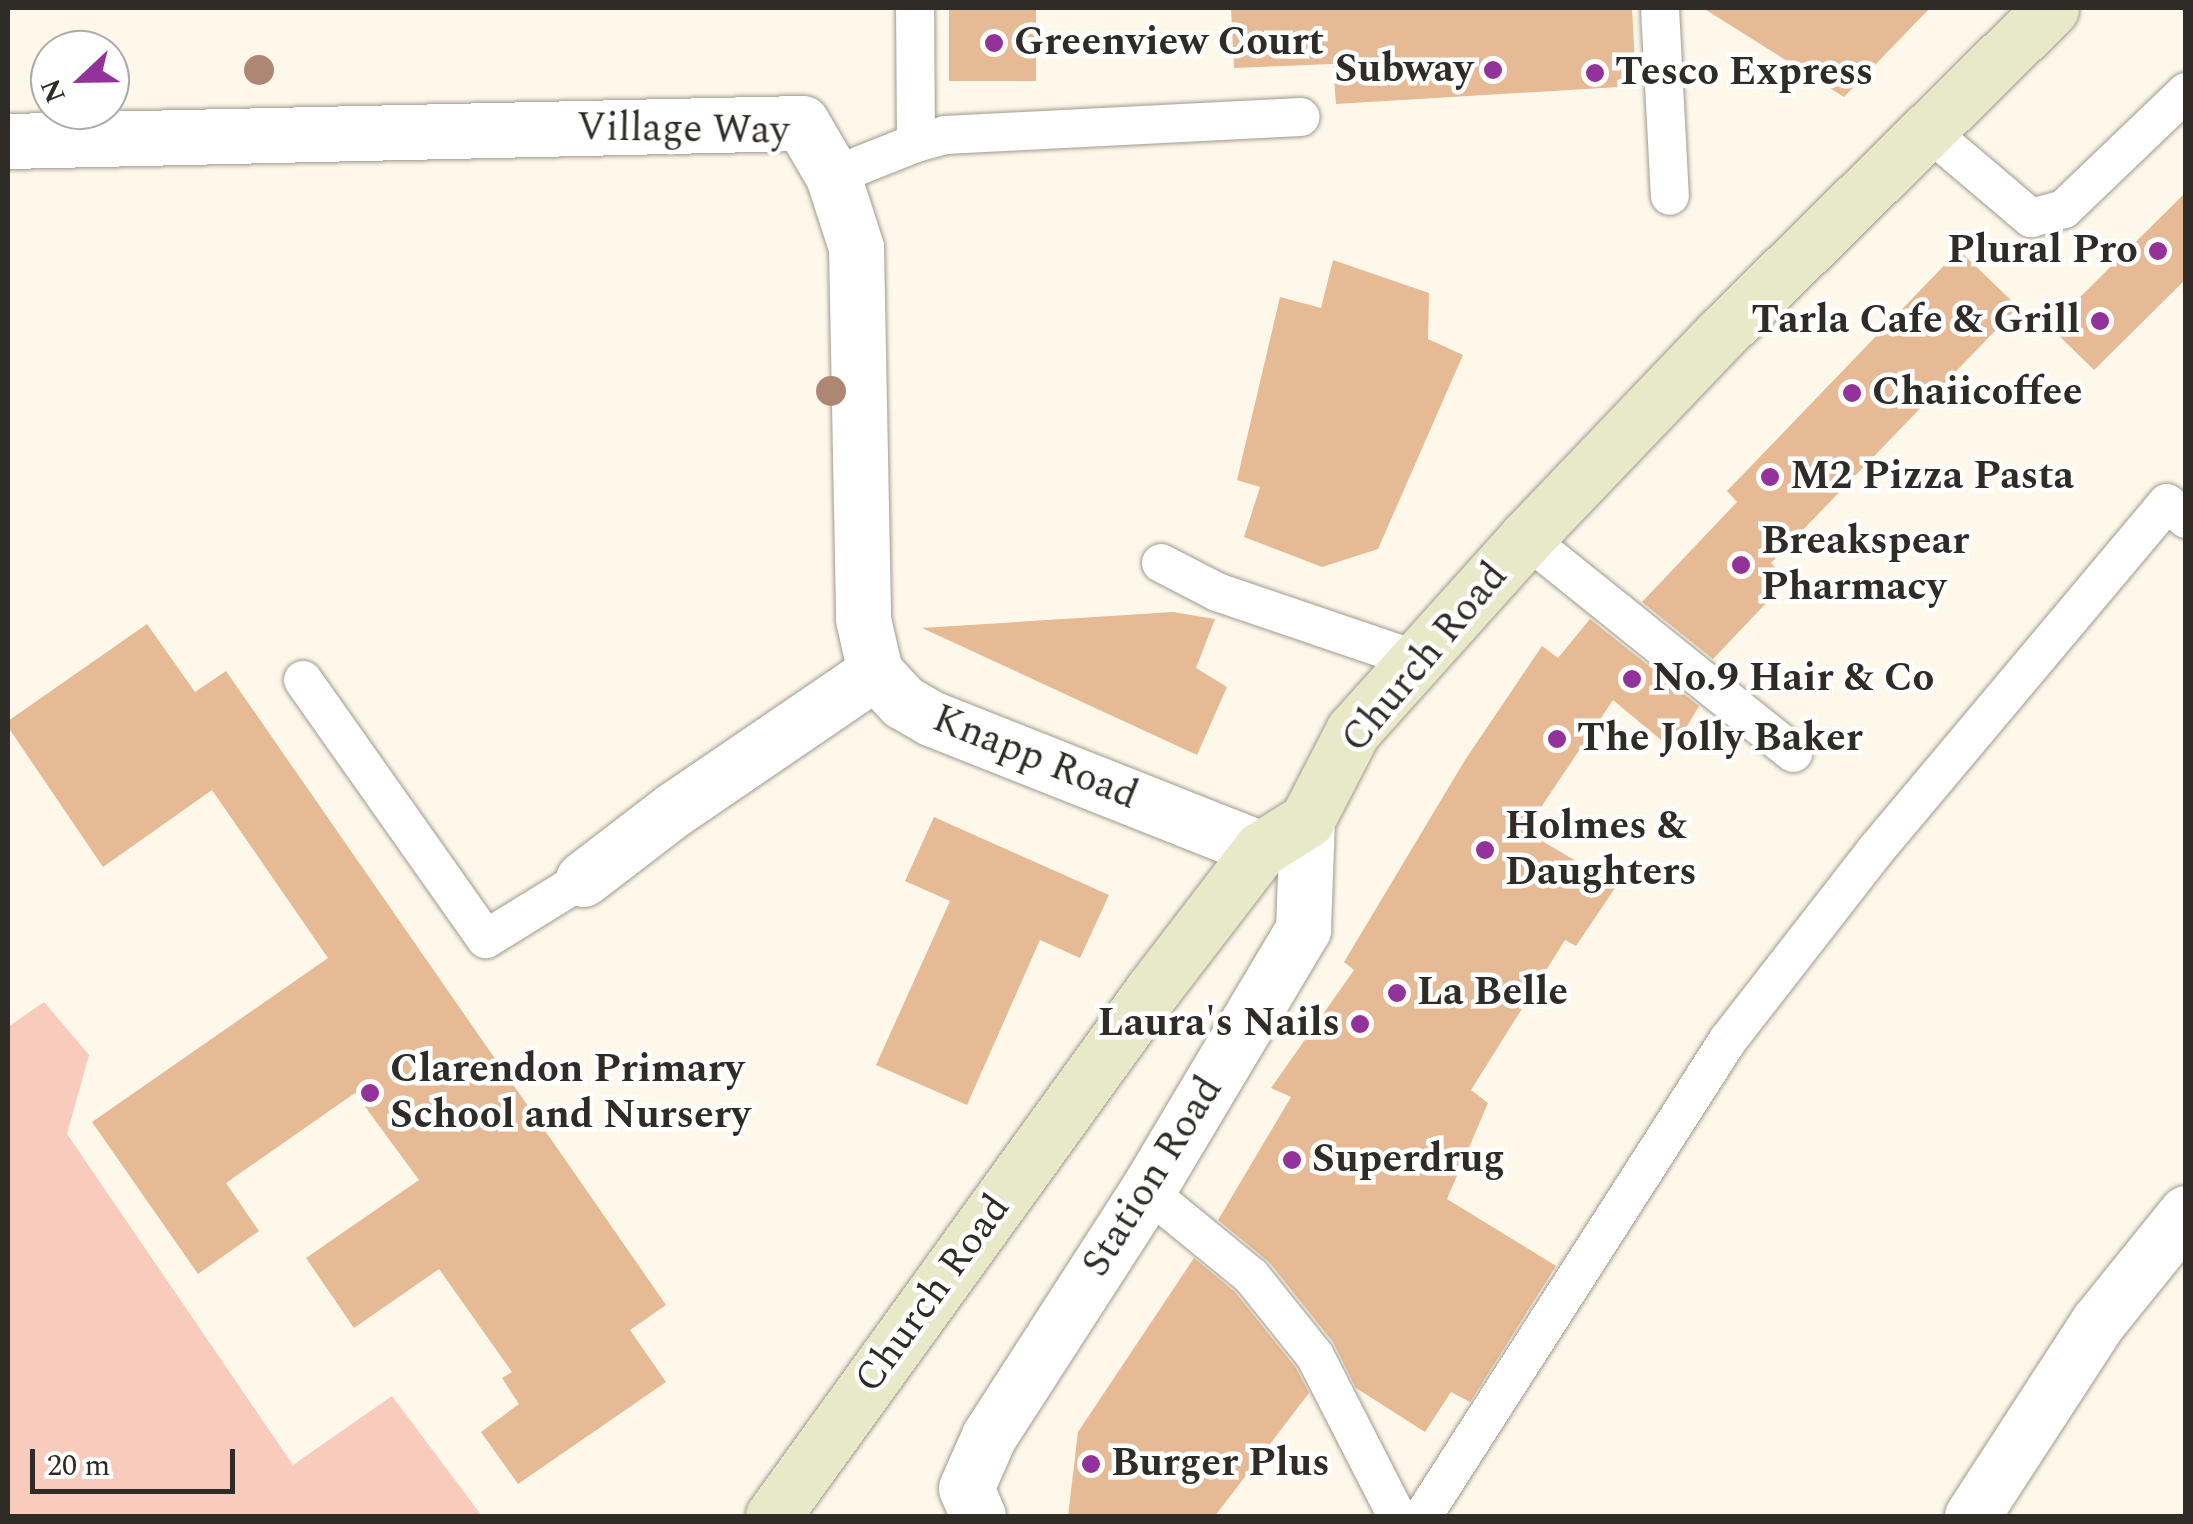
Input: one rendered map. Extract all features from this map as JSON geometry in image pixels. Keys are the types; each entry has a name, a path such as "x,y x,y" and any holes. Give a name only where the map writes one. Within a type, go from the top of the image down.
{"main road":[{"name":"Church Road","path":"773,1516 1152,992 1261,848 1308,820 1353,731 1526,538 1722,333 2051,8"}],"street":[{"name":"Village Way","path":"8,141 802,123 833,176 856,247 863,620 876,672"},
{"name":"Knapp Road","path":"876,672 903,702 933,718 1261,848"},
{"path":"583,879 673,810 876,672"},
{"name":"Station Road","path":"963,1507 989,1436 1147,1191 1303,930 1308,820"},
{"path":"1972,1516 2098,1322 2186,1213"}],"lane":[{"path":"915,8 916,143"},
{"path":"1660,8 1670,196"},
{"path":"1926,129 2031,218 2064,209 2186,92"},
{"path":"833,176 946,135 1301,117"},
{"path":"1423,1516 1728,1040 1874,852 2167,503 2186,519"},
{"path":"1526,538 1792,752"},
{"path":"1162,563 1216,592 1417,660"},
{"path":"303,680 486,939 583,879"},
{"path":"1147,1191 1250,1276 1315,1356 1397,1516"}],"shaded area":[{"path":"44,1002 89,1055 67,1134 293,1465 392,1396 482,1516 8,1516 8,1027"}],"building":[{"name":"Greenview Court","path":"949,8 1036,8 1036,81 949,81"},
{"path":"1231,8 1632,8 1636,86 1336,104 1333,64 1234,68"},
{"path":"1703,8 1930,8 1844,97"},
{"path":"2186,192 2186,279 2094,370 2050,327"},
{"path":"1959,250 2018,307 1771,563 1788,580 1713,659 1642,602 1737,502 1727,491"},
{"path":"1333,260 1429,293 1428,339 1463,355 1378,549 1322,567 1244,537 1260,487 1237,480 1280,297 1321,308"},
{"path":"1173,612 1215,619 1196,668 1227,687 1197,755 922,628"},
{"path":"1590,619 1699,706 1673,750 1613,700 1525,831 1617,885 1576,946 1565,940 1471,1090 1488,1103 1447,1199 1556,1266 1470,1402 1451,1392 1425,1432 1356,1388 1333,1342 1269,1262 1218,1220 1291,1097 1271,1088 1354,970 1344,962 1465,760 1542,646 1558,658"},
{"path":"147,624 195,692 226,671 666,1305 630,1330 666,1382 518,1484 481,1432 519,1404 502,1378 512,1372 439,1269 354,1328 306,1258 419,1180 355,1093 226,1183 259,1231 198,1274 92,1122 328,958 212,790 103,867 8,727 8,721"},
{"path":"934,817 1109,895 1080,958 1040,940 967,1105 876,1065 950,901 905,881"},
{"path":"1194,1258 1235,1292 1296,1368 1309,1393 1215,1516 1068,1516 1078,1432"}],"place":[{"name":"Greenview Court","path":"994,43"},
{"name":"Subway","path":"1493,70"},
{"name":"Tesco Express","path":"1595,73"},
{"name":"Plural Pro","path":"2158,251"},
{"name":"Tarla Cafe & Grill","path":"2100,321"},
{"name":"Chaiicoffee","path":"1852,393"},
{"name":"M2 Pizza Pasta","path":"1770,477"},
{"name":"Breakspear Pharmacy","path":"1741,565"},
{"name":"No.9 Hair & Co","path":"1632,679"},
{"name":"The Jolly Baker","path":"1557,739"},
{"name":"Holmes & Daughters","path":"1485,850"},
{"name":"La Belle","path":"1397,993"},
{"name":"Laura's Nails","path":"1360,1024"},
{"name":"Clarendon Primary School and Nursery","path":"370,1093"},
{"name":"Superdrug","path":"1292,1160"},
{"name":"Burger Plus","path":"1091,1464"}]}
